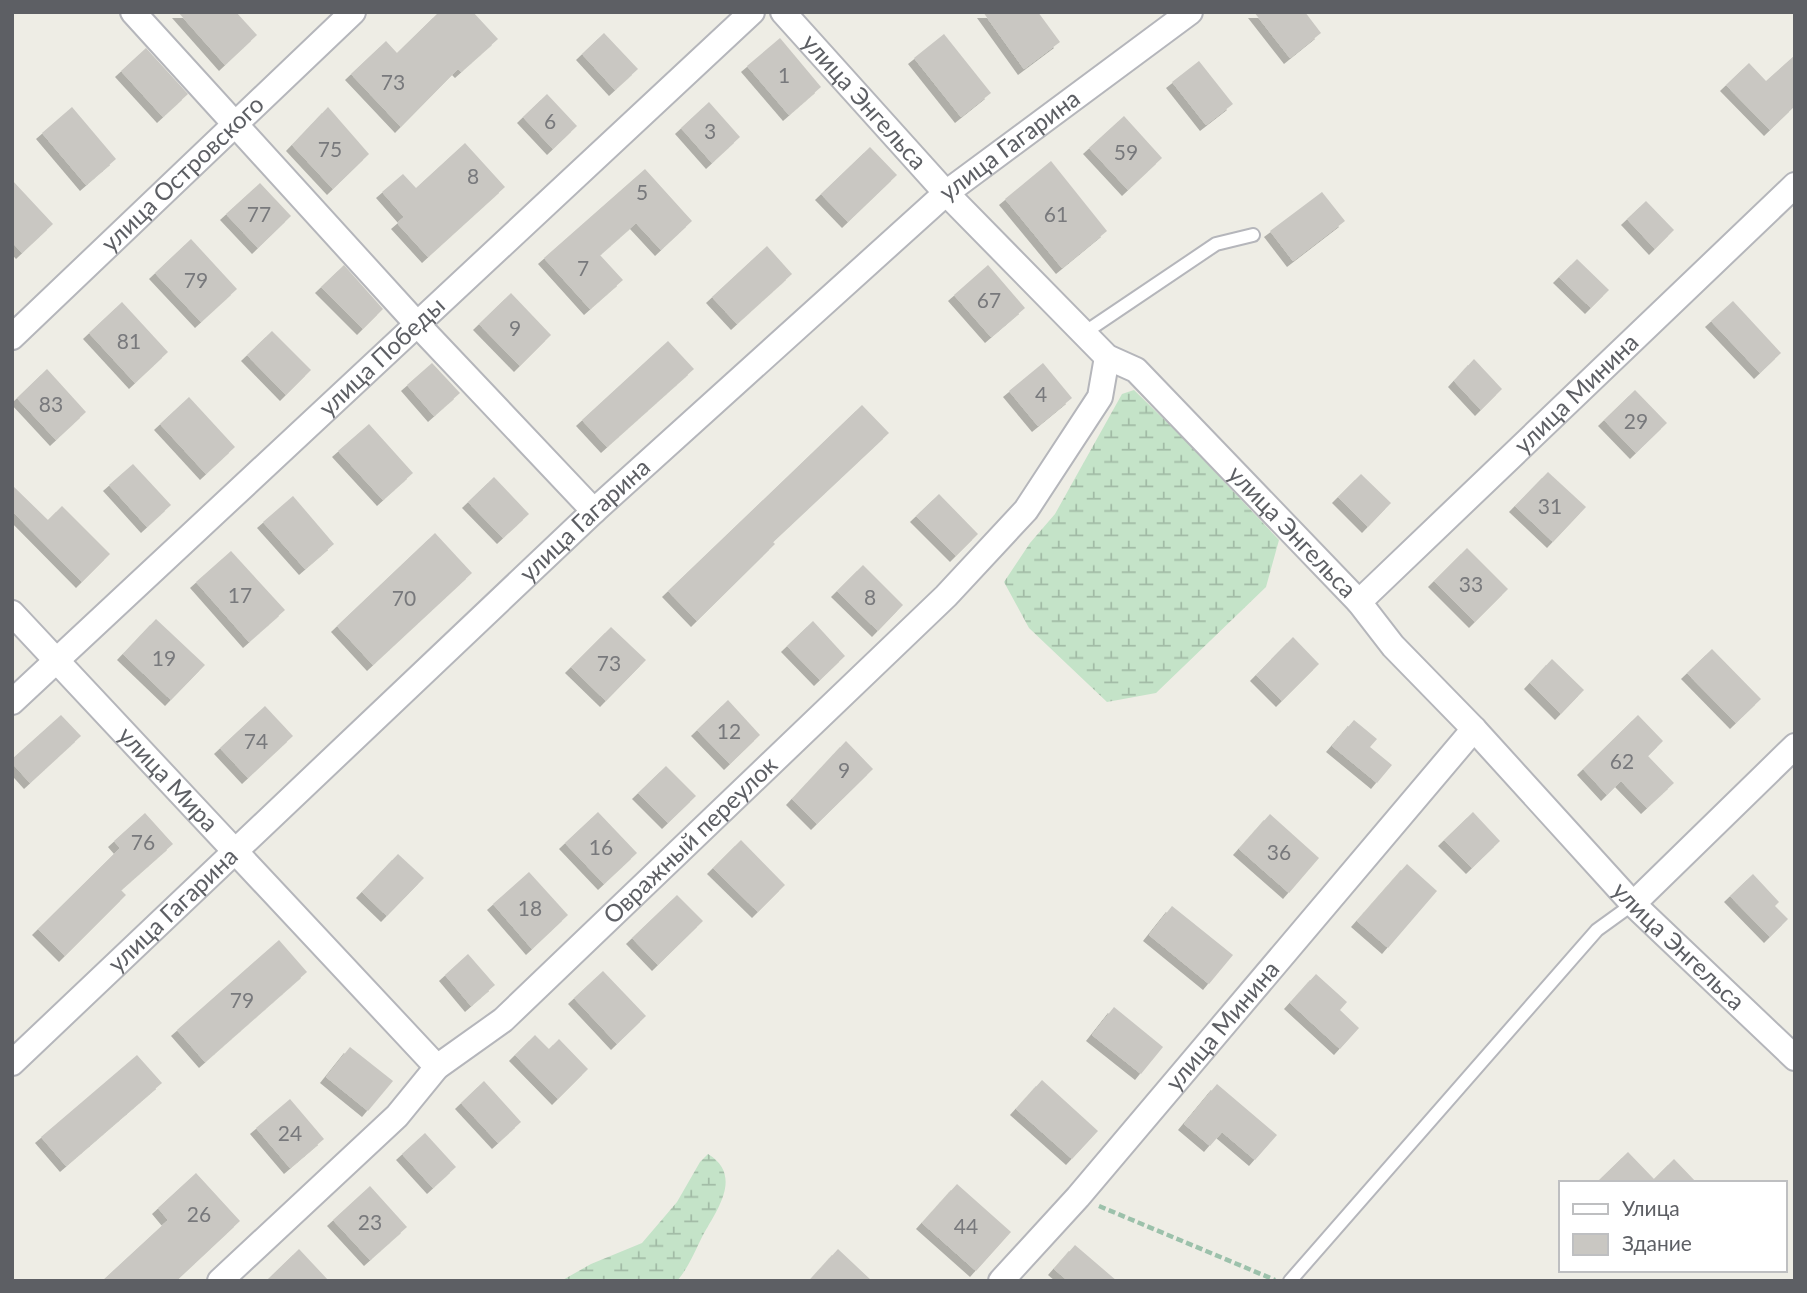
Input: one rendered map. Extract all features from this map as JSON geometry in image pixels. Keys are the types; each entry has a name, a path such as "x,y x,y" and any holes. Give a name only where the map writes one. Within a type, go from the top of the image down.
{"street":[{"path":"133,12 237,123 418,325 594,511"},
{"name":"улица Островского","path":"12,337 353,12"},
{"name":"улица Победы","path":"12,702 752,12"},
{"name":"улица Энгельса","path":"783,12 946,193 1107,357 1136,370 1359,602 1392,646 1474,729 1633,904 1795,1058"},
{"name":"улица Гагарина","path":"12,1063 594,511 946,193 1190,12"},
{"name":"улица Минина","path":"1359,602 1795,185"},
{"name":"Овражный переулок","path":"220,1281 397,1116 438,1067 503,1020 946,596 1026,510 1100,397 1107,357"},
{"name":"улица Мира","path":"12,613 438,1067"},
{"name":"улица Минина","path":"1001,1281 1078,1197 1474,729"},
{"path":"1633,904 1795,746"}],"lane":[{"path":"1084,333 1216,244 1253,235"},
{"path":"1290,1281 1597,930 1633,904"}],"path":[{"path":"1078,1197 1276,1281"}],"green space":[{"path":"1134,390 1279,540 1266,587 1156,693 1107,702 1029,628 1004,582 1030,543 1055,514 1122,394"},
{"path":"708,1154 719,1163 724,1173 724,1194 691,1260 677,1281 561,1281 591,1264 642,1243 677,1202 700,1162"}],"building":[{"path":"178,12 236,12 257,35 225,65"},
{"path":"439,12 473,12 498,39 461,72 458,69 401,127 351,74 386,41 397,53"},
{"path":"983,12 1038,12 1060,42 1024,69"},
{"path":"1254,12 1305,12 1321,33 1290,58"},
{"path":"604,33 638,69 615,90 582,54"},
{"path":"944,34 991,93 961,117 914,58"},
{"path":"780,38 821,87 789,115 747,66"},
{"path":"146,48 188,94 163,117 121,71"},
{"path":"1795,55 1795,106 1770,130 1726,85 1749,63 1766,81"},
{"path":"1199,61 1233,104 1206,125 1172,82"},
{"path":"547,94 577,126 553,149 523,117"},
{"path":"709,102 740,137 712,163 681,128"},
{"path":"72,107 116,159 86,185 42,133"},
{"path":"328,107 369,154 333,189 292,145"},
{"path":"1124,116 1162,158 1128,190 1089,148"},
{"path":"465,143 505,187 428,257 397,223 404,217 382,192 403,174 416,188"},
{"path":"870,147 897,175 848,222 821,194"},
{"path":"1051,161 1107,231 1062,268 1005,199"},
{"path":"645,169 692,221 661,250 636,223 600,255 623,280 590,309 544,258"},
{"path":"12,180 53,224 22,253 12,242"},
{"path":"260,183 291,216 258,248 226,214"},
{"path":"1322,192 1345,221 1293,261 1270,231"},
{"path":"1646,201 1674,230 1655,249 1627,219"},
{"path":"191,239 237,289 201,322 155,273"},
{"path":"767,246 792,274 737,324 712,297"},
{"path":"1577,259 1609,290 1591,308 1559,277"},
{"path":"344,265 383,309 363,329 321,287"},
{"path":"988,265 1025,308 991,337 954,295"},
{"path":"511,293 551,335 520,366 479,324"},
{"path":"1733,301 1781,353 1760,373 1711,321"},
{"path":"122,302 168,352 135,383 89,333"},
{"path":"272,331 311,370 286,395 247,355"},
{"path":"668,341 694,369 607,447 582,420"},
{"path":"1474,359 1502,389 1481,410 1454,381"},
{"path":"432,363 460,393 434,416 407,385"},
{"path":"1043,363 1072,398 1038,426 1009,391"},
{"path":"47,369 86,412 56,440 17,398"},
{"path":"1635,390 1667,423 1636,453 1604,420"},
{"path":"189,397 235,447 206,474 160,424"},
{"path":"862,405 889,433 773,542 775,544 697,621 668,591"},
{"path":"369,424 413,473 383,500 338,451"},
{"path":"133,464 171,505 147,527 109,485"},
{"path":"1548,472 1586,507 1553,542 1515,506"},
{"path":"1361,474 1391,503 1368,527 1338,497"},
{"path":"494,477 529,514 503,538 468,502"},
{"path":"12,485 48,520 62,506 110,554 82,582 12,511"},
{"path":"939,494 978,534 956,556 916,516"},
{"path":"293,496 334,544 305,569 263,522"},
{"path":"435,533 472,573 373,665 337,626"},
{"path":"1467,548 1508,589 1475,622 1434,581"},
{"path":"231,551 285,610 249,642 196,582"},
{"path":"863,565 903,605 878,631 837,591"},
{"path":"156,619 205,665 171,700 123,654"},
{"path":"813,621 845,656 820,680 787,646"},
{"path":"611,627 646,660 606,701 571,667"},
{"path":"1293,637 1319,664 1282,701 1256,675"},
{"path":"1712,649 1761,699 1736,723 1687,673"},
{"path":"1552,659 1584,690 1561,714 1530,683"},
{"path":"728,700 760,735 730,764 697,730"},
{"path":"265,706 293,736 248,778 220,748"},
{"path":"61,715 81,736 30,783 12,763 12,759"},
{"path":"1638,715 1663,741 1648,756 1674,783 1647,808 1621,781 1607,795 1583,769"},
{"path":"1354,720 1377,739 1370,747 1392,765 1377,783 1332,746"},
{"path":"846,741 873,769 817,824 792,799"},
{"path":"666,766 696,796 668,823 638,793"},
{"path":"598,812 637,853 604,884 565,843"},
{"path":"1473,812 1500,841 1472,868 1444,840"},
{"path":"145,813 173,844 121,890 126,895 65,956 38,929 120,848 114,841"},
{"path":"1270,814 1319,858 1289,893 1239,849"},
{"path":"741,840 785,885 758,912 713,868"},
{"path":"398,854 424,878 387,916 362,892"},
{"path":"1407,864 1437,891 1388,948 1357,921"},
{"path":"529,872 568,915 532,949 493,904"},
{"path":"1753,874 1779,902 1775,906 1788,919 1770,937 1730,896"},
{"path":"677,895 703,921 658,965 632,938"},
{"path":"1172,906 1233,955 1209,984 1149,935"},
{"path":"279,940 307,972 205,1062 177,1030"},
{"path":"468,954 495,985 471,1006 445,975"},
{"path":"603,971 646,1016 617,1044 574,998"},
{"path":"1316,974 1347,1002 1340,1010 1359,1028 1340,1049 1290,1003"},
{"path":"1114,1007 1163,1047 1141,1074 1092,1035"},
{"path":"535,1035 549,1049 559,1039 588,1069 558,1099 515,1055"},
{"path":"350,1047 393,1081 368,1111 326,1077"},
{"path":"137,1055 162,1083 66,1166 41,1137"},
{"path":"1042,1080 1098,1131 1072,1159 1016,1109"},
{"path":"484,1081 521,1122 498,1143 461,1103"},
{"path":"1217,1084 1277,1135 1255,1160 1222,1132 1210,1146 1184,1124"},
{"path":"290,1099 324,1139 290,1168 256,1128"},
{"path":"425,1133 456,1167 433,1188 402,1154"},
{"path":"1628,1152 1654,1179 1674,1159 1695,1181 1598,1181"},
{"path":"196,1173 240,1221 176,1281 102,1281 168,1220 158,1208"},
{"path":"957,1184 1011,1232 976,1271 922,1223"},
{"path":"370,1186 407,1227 370,1260 333,1220"},
{"path":"1075,1245 1117,1281 1068,1281 1054,1269"},
{"path":"299,1249 329,1281 266,1281"},
{"path":"838,1249 872,1281 809,1281"}]}
